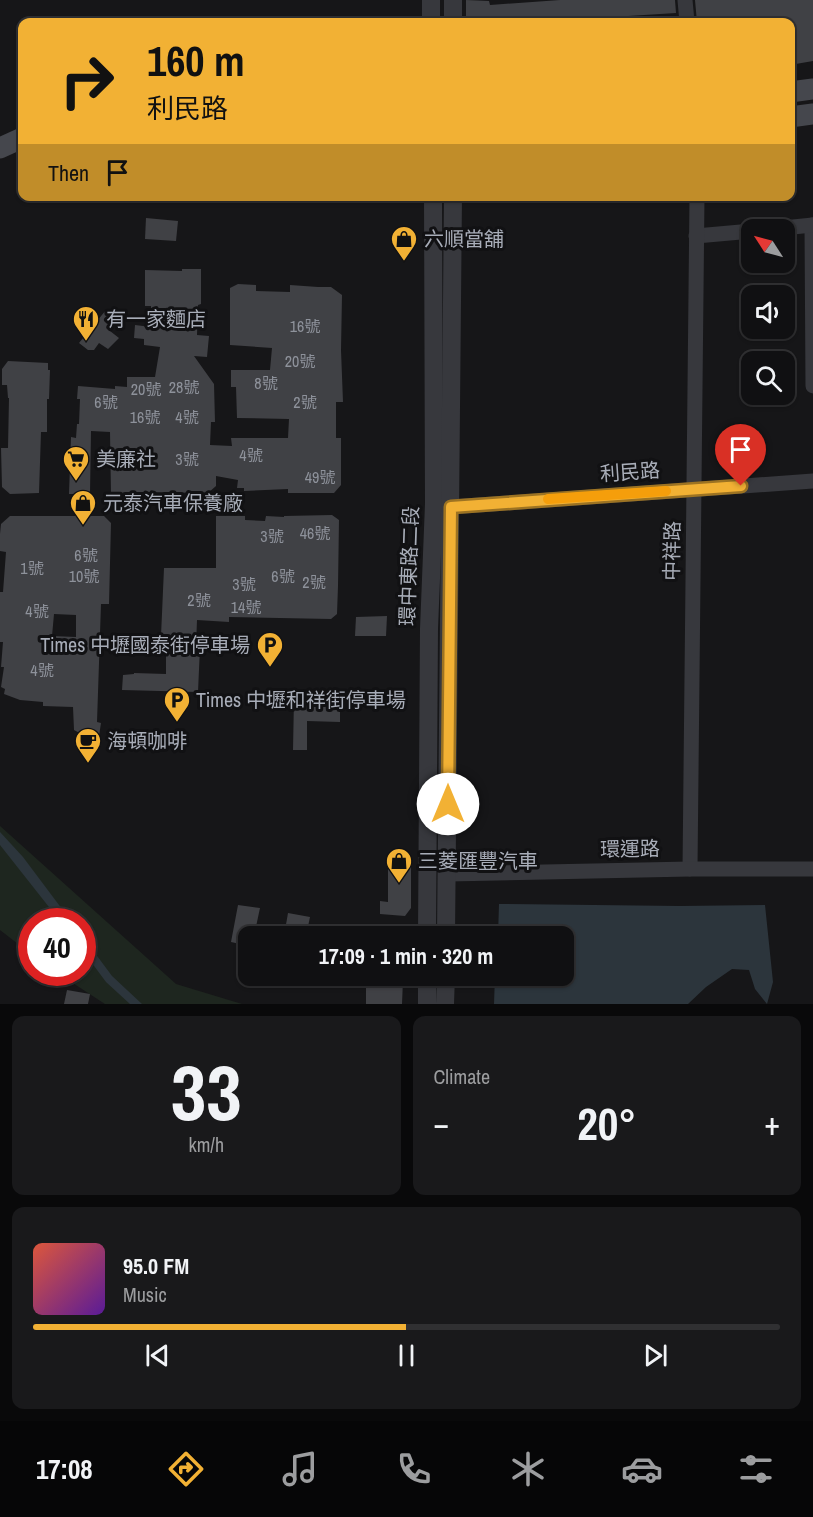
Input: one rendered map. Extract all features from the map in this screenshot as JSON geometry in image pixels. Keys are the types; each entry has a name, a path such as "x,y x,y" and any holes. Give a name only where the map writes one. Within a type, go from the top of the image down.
{"main road":[{"path":"795,91 813,89"},
{"path":"795,116 813,114"},
{"path":"0,148 18,140"}],"street":[{"path":"431,0 432,18"},
{"path":"453,0 453,18"},
{"path":"685,0 687,18"},
{"name":"環中東路二段","path":"427,926 429,629 434,504 433,201"},
{"name":"環中東路二段","path":"446,926 453,201"},
{"name":"中祥路","path":"690,869 697,201"},
{"path":"795,227 812,225 813,386"},
{"path":"696,236 741,232"},
{"name":"利民路","path":"451,507 813,481"},
{"name":"環運路","path":"448,874 813,869"},
{"path":"427,986 427,1004"},
{"path":"445,1004 446,986"}],"shaded area":[{"path":"0,826 91,908 18,908 18,944 0,930"},
{"path":"0,832 23,857 61,908 50,908 0,845"},
{"path":"499,904 765,905 773,982 767,1004 755,989 749,970 732,969 706,987 688,1004 494,1004 495,986 574,986 574,926 498,926"},
{"path":"96,912 176,984 242,1004 105,1004 77,986 96,986"},
{"path":"96,954 112,976 142,1004 130,1004 106,982 96,969"}],"building":[{"path":"466,0 489,1 490,5 560,0 675,0 676,13 597,18 466,18"},
{"path":"695,0 813,0 813,61 795,64 795,18 697,18"},
{"path":"146,218 178,221 176,241 145,239"},
{"path":"182,269 201,269 201,304 198,305 197,335 209,336 207,357 194,356 214,384 215,422 211,422 210,445 232,446 231,438 288,438 289,419 237,418 236,387 231,387 231,370 270,370 272,348 230,345 230,288 238,284 256,285 256,291 290,292 290,285 331,287 342,295 343,402 336,402 336,438 341,438 341,485 334,493 288,493 288,489 244,491 244,488 237,488 238,480 216,476 216,486 208,493 140,492 140,494 111,495 110,432 91,431 90,494 69,494 71,437 76,438 77,424 79,424 78,386 115,389 115,386 127,387 127,377 155,377 160,347 144,345 144,339 134,338 135,325 151,327 151,306 145,306 145,270 182,271"},
{"path":"106,310 114,317 110,324 115,324 110,331 119,338 108,349 99,343 94,350 88,350 79,343"},
{"path":"8,361 48,363 48,370 50,370 47,432 41,432 39,493 10,494 2,487 1,448 8,448 9,398 7,385 2,385 2,369"},
{"path":"332,515 339,520 337,614 331,619 229,617 229,622 197,620 196,647 200,647 198,692 122,690 123,675 166,674 166,654 136,653 136,651 123,653 124,641 129,636 161,636 164,568 216,568 216,516 245,516 245,520 265,521 266,516"},
{"path":"10,516 104,516 111,523 109,604 101,604 97,722 101,723 99,736 95,738 87,737 74,730 73,707 43,706 43,702 20,700 4,694 5,689 1,687 4,667 1,667 3,642 0,642 0,592 3,592 6,552 0,551 1,524","holes":["54,614 76,615 76,637 52,636"]},
{"path":"387,616 386,636 355,636 356,617"},
{"path":"294,698 319,699 319,704 340,705 340,722 307,721 307,750 293,750"},
{"name":"三菱匯豐汽車","path":"388,866 411,867 411,908 405,916 380,914 380,901 388,902"},
{"path":"238,905 260,908 256,926 238,926 238,944 231,942"},
{"path":"288,913 310,917 308,926 286,926"},
{"path":"366,986 403,986 402,1004 366,1004"},
{"path":"67,990 90,994 88,1004 64,1004"}],"slow traffic":[{"path":"548,499 666,491"}],"place":[{"name":"六順當舖","path":"404,262"},
{"name":"有一家麵店","path":"86,342"},
{"name":"美廉社","path":"76,482"},
{"name":"元泰汽車保養廠","path":"83,526"},
{"name":"Times 中壢國泰街停車場","path":"270,668"},
{"name":"Times 中壢和祥街停車場","path":"177,723"},
{"name":"海頓咖啡","path":"88,764"},
{"name":"三菱匯豐汽車","path":"399,884"}],"route":[{"path":"448,804 451,507 741,486"}]}
